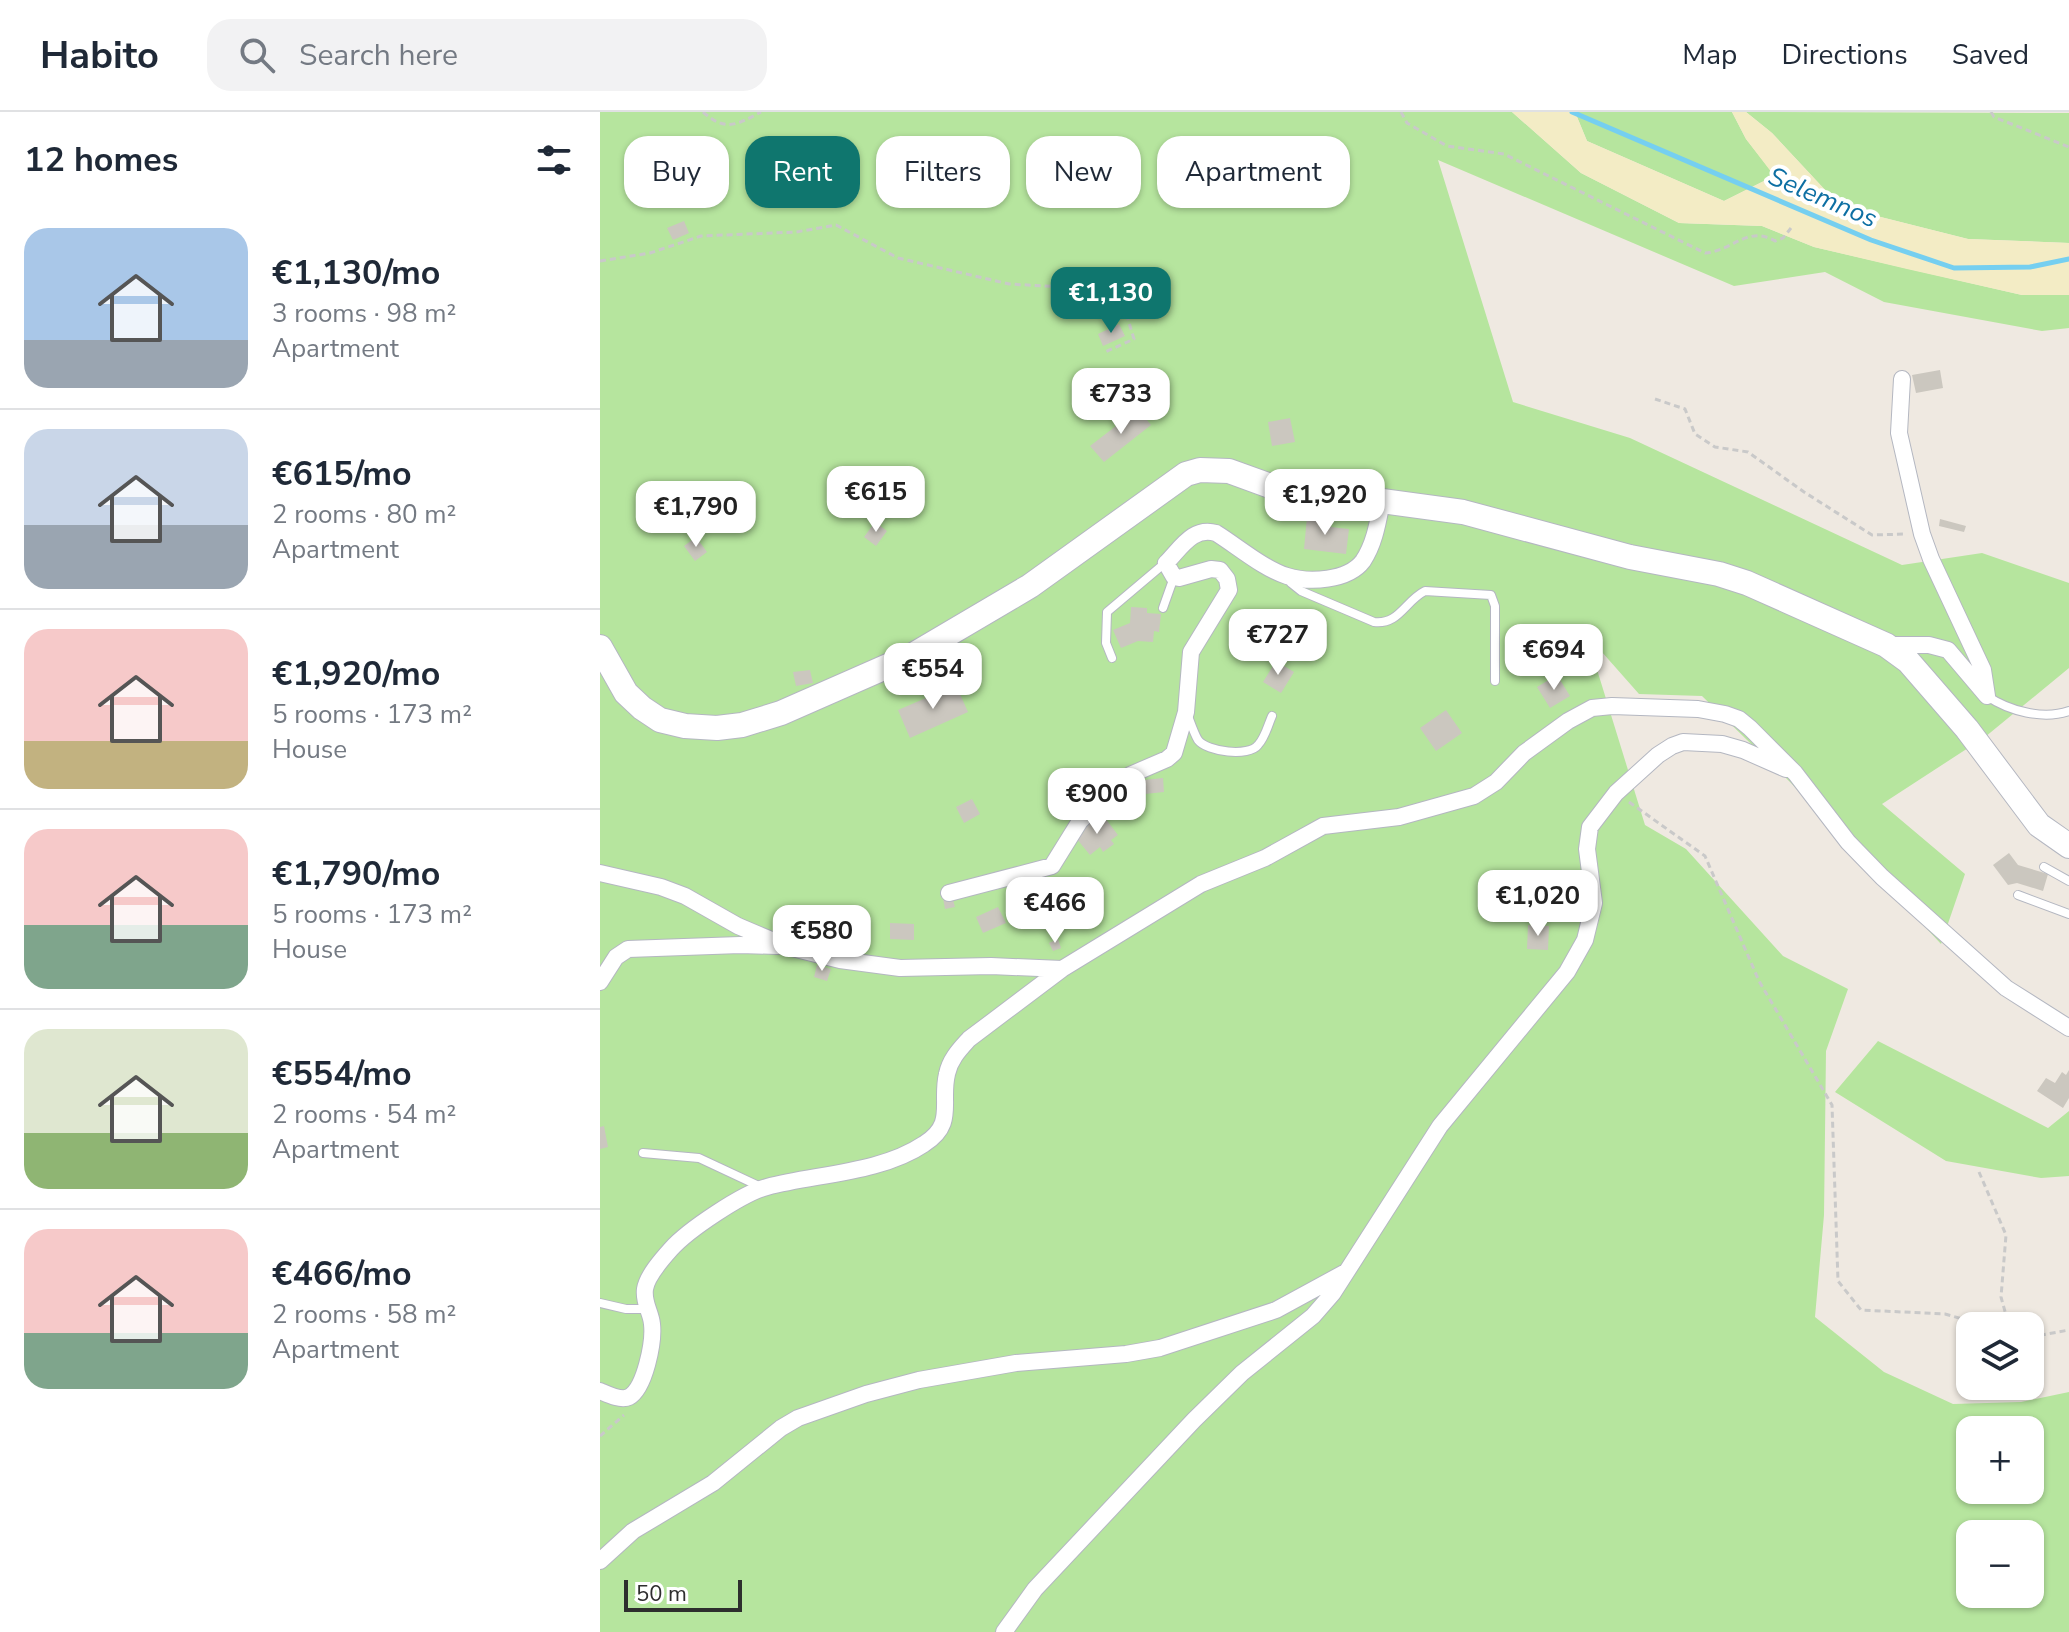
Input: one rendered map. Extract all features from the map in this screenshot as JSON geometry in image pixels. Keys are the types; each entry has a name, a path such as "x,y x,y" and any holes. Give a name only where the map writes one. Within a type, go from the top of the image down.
{"main road":[{"path":"600,647 626,693 660,720 685,726 717,728 742,725 781,713 913,655 1030,586 1186,474 1200,470 1229,471 1295,495 1382,501 1463,512 1630,557 1719,574 1747,583 1886,645 1908,661 1967,729 2039,825 2069,846"}],"street":[{"path":"1902,379 1899,433 1922,534 1983,670 1987,696"},
{"path":"1170,570 1193,534 1210,531 1288,576 1332,579 1352,571 1372,546 1382,501"},
{"path":"949,893 1052,866 1080,821 1116,786 1130,775 1174,753 1186,712 1191,652 1229,590 1229,585 1220,570 1170,570"},
{"path":"1886,645 1929,645 1948,650 1987,696"},
{"path":"600,1391 625,1398 644,1378 653,1327 646,1309 648,1280 685,1234 763,1188 871,1166 923,1145 942,1126 947,1108 947,1072 957,1053 969,1039 1062,969 1201,884 1265,858 1323,826 1399,817 1474,796 1496,782 1524,753 1568,721 1592,708 1698,709 1739,719 1795,773 1848,842 1882,877 2006,988 2069,1028"},
{"path":"1004,1632 1035,1589 1145,1471 1242,1373 1313,1316 1347,1271 1440,1126 1567,972 1585,940 1594,903 1587,839 1590,827 1616,793 1658,755 1683,742 1714,743 1743,750 1795,773"},
{"path":"600,873 661,887 788,947 840,960 900,968 991,966 1062,969"},
{"path":"600,982 616,957 628,949 740,945 788,947"},
{"path":"600,1561 652,1518 713,1483 798,1418 866,1394 919,1380 1016,1363 1126,1354 1160,1348 1276,1310 1347,1271"}],"lane":[{"path":"1163,608 1170,570"},
{"path":"1112,658 1106,643 1107,612 1170,570"},
{"path":"1288,576 1301,591 1383,623 1396,618 1425,591 1491,595 1495,606 1495,681"},
{"path":"1987,696 2008,708 2050,714 2069,711"},
{"path":"1186,712 1199,742 1220,751 1253,750 1259,745 1272,716"},
{"path":"2044,867 2069,881"},
{"path":"2018,895 2069,914"},
{"path":"643,1153 699,1158 763,1188"},
{"path":"600,1303 626,1309 646,1309"}],"path":[{"path":"703,112 713,121 727,125 740,124 761,112"},
{"path":"1401,112 1407,123 1447,146 1504,154 1705,253 1728,248 1741,238 1764,234 1775,241 1783,238 1791,228"},
{"path":"1991,112 1994,117 2069,147"},
{"path":"600,261 650,253 701,236 796,232 836,225 898,258 1009,284 1119,290 1134,339 1103,353"},
{"path":"1655,399 1685,409 1695,434 1715,447 1748,452 1872,535 1922,534"},
{"path":"1616,793 1705,856 1759,981 1832,1105 1838,1281 1861,1310 1956,1317"},
{"path":"1979,1172 2006,1235 2001,1297 2005,1312"},
{"path":"2044,1334 2069,1330"}],"green space":[{"path":"600,112 1512,112 1581,173 1679,223 1762,226 1814,247 2022,295 2069,295 2069,328 2042,331 1884,302 1825,272 1734,286 1438,160 1513,402 1630,438 1902,565 1982,553 2069,583 2069,668 1985,737 1882,804 1965,874 1941,944 1791,783 1702,696 1639,694 1586,634 1645,825 1686,849 1783,956 1848,989 1826,1051 1824,1215 1815,1317 1884,1372 1953,1404 2044,1400 2044,1397 2069,1392 2069,1632 600,1632"},
{"path":"1575,112 1732,112 1746,139 1772,172 1770,178 1724,201 1587,141"},
{"path":"1746,112 2069,113 2069,243 1968,239 1841,207 1772,133"},
{"path":"1878,1041 2048,1128 2069,1111 2069,1176 2041,1178 1946,1161 1835,1092"}],"sand":[{"path":"1512,112 1575,112 1587,141 1724,201 1770,178 1772,173 1746,139 1732,112 1746,112 1772,133 1841,207 1968,239 2069,243 2069,295 2022,295 1814,247 1762,226 1679,223 1581,173"}],"building":[{"path":"684,221 689,233 673,240 667,228"},
{"path":"1119,324 1125,336 1103,346 1098,334"},
{"path":"1940,370 1943,388 1916,393 1912,375"},
{"path":"1138,409 1151,425 1104,462 1090,446"},
{"path":"1290,418 1295,442 1272,446 1268,422"},
{"path":"1307,517 1332,520 1331,527 1349,529 1346,554 1304,549"},
{"path":"1940,519 1966,526 1964,532 1939,526"},
{"path":"875,522 887,531 876,546 864,537"},
{"path":"696,537 707,552 695,561 684,546"},
{"path":"1131,607 1147,608 1147,613 1161,614 1159,632 1154,631 1153,642 1138,641 1121,648 1113,630 1130,623"},
{"path":"1276,661 1294,672 1281,693 1263,682"},
{"path":"810,670 813,683 796,686 793,672"},
{"path":"1557,675 1570,696 1550,708 1537,687"},
{"path":"956,685 968,712 910,738 898,710"},
{"path":"1446,710 1462,733 1436,751 1420,728"},
{"path":"1063,772 1071,780 1060,793 1052,785"},
{"path":"1163,778 1164,792 1135,795 1134,781"},
{"path":"972,799 980,814 964,823 956,807"},
{"path":"1093,817 1098,824 1105,818 1118,835 1111,840 1114,844 1103,852 1100,847 1090,855 1076,838 1084,832 1080,827"},
{"path":"2009,853 2018,865 2048,874 2043,891 2017,883 2008,885 1993,865"},
{"path":"1048,880 1057,897 1043,904 1035,888"},
{"path":"952,896 955,907 945,909 943,898"},
{"path":"998,907 1006,923 983,933 976,917"},
{"path":"890,923 914,924 914,940 890,939"},
{"path":"1528,925 1549,926 1548,950 1527,949"},
{"path":"1058,939 1061,948 1053,951 1049,943"},
{"path":"817,965 831,969 827,981 814,977"},
{"path":"2069,1070 2069,1098 2063,1108 2037,1091 2046,1078 2055,1083 2062,1072 2066,1075"},
{"path":"604,1126 608,1147 600,1149 600,1127"}],"waterway":[{"name":"Selemnos","path":"1572,112 1871,240 1954,268 2030,267 2069,259"}]}
